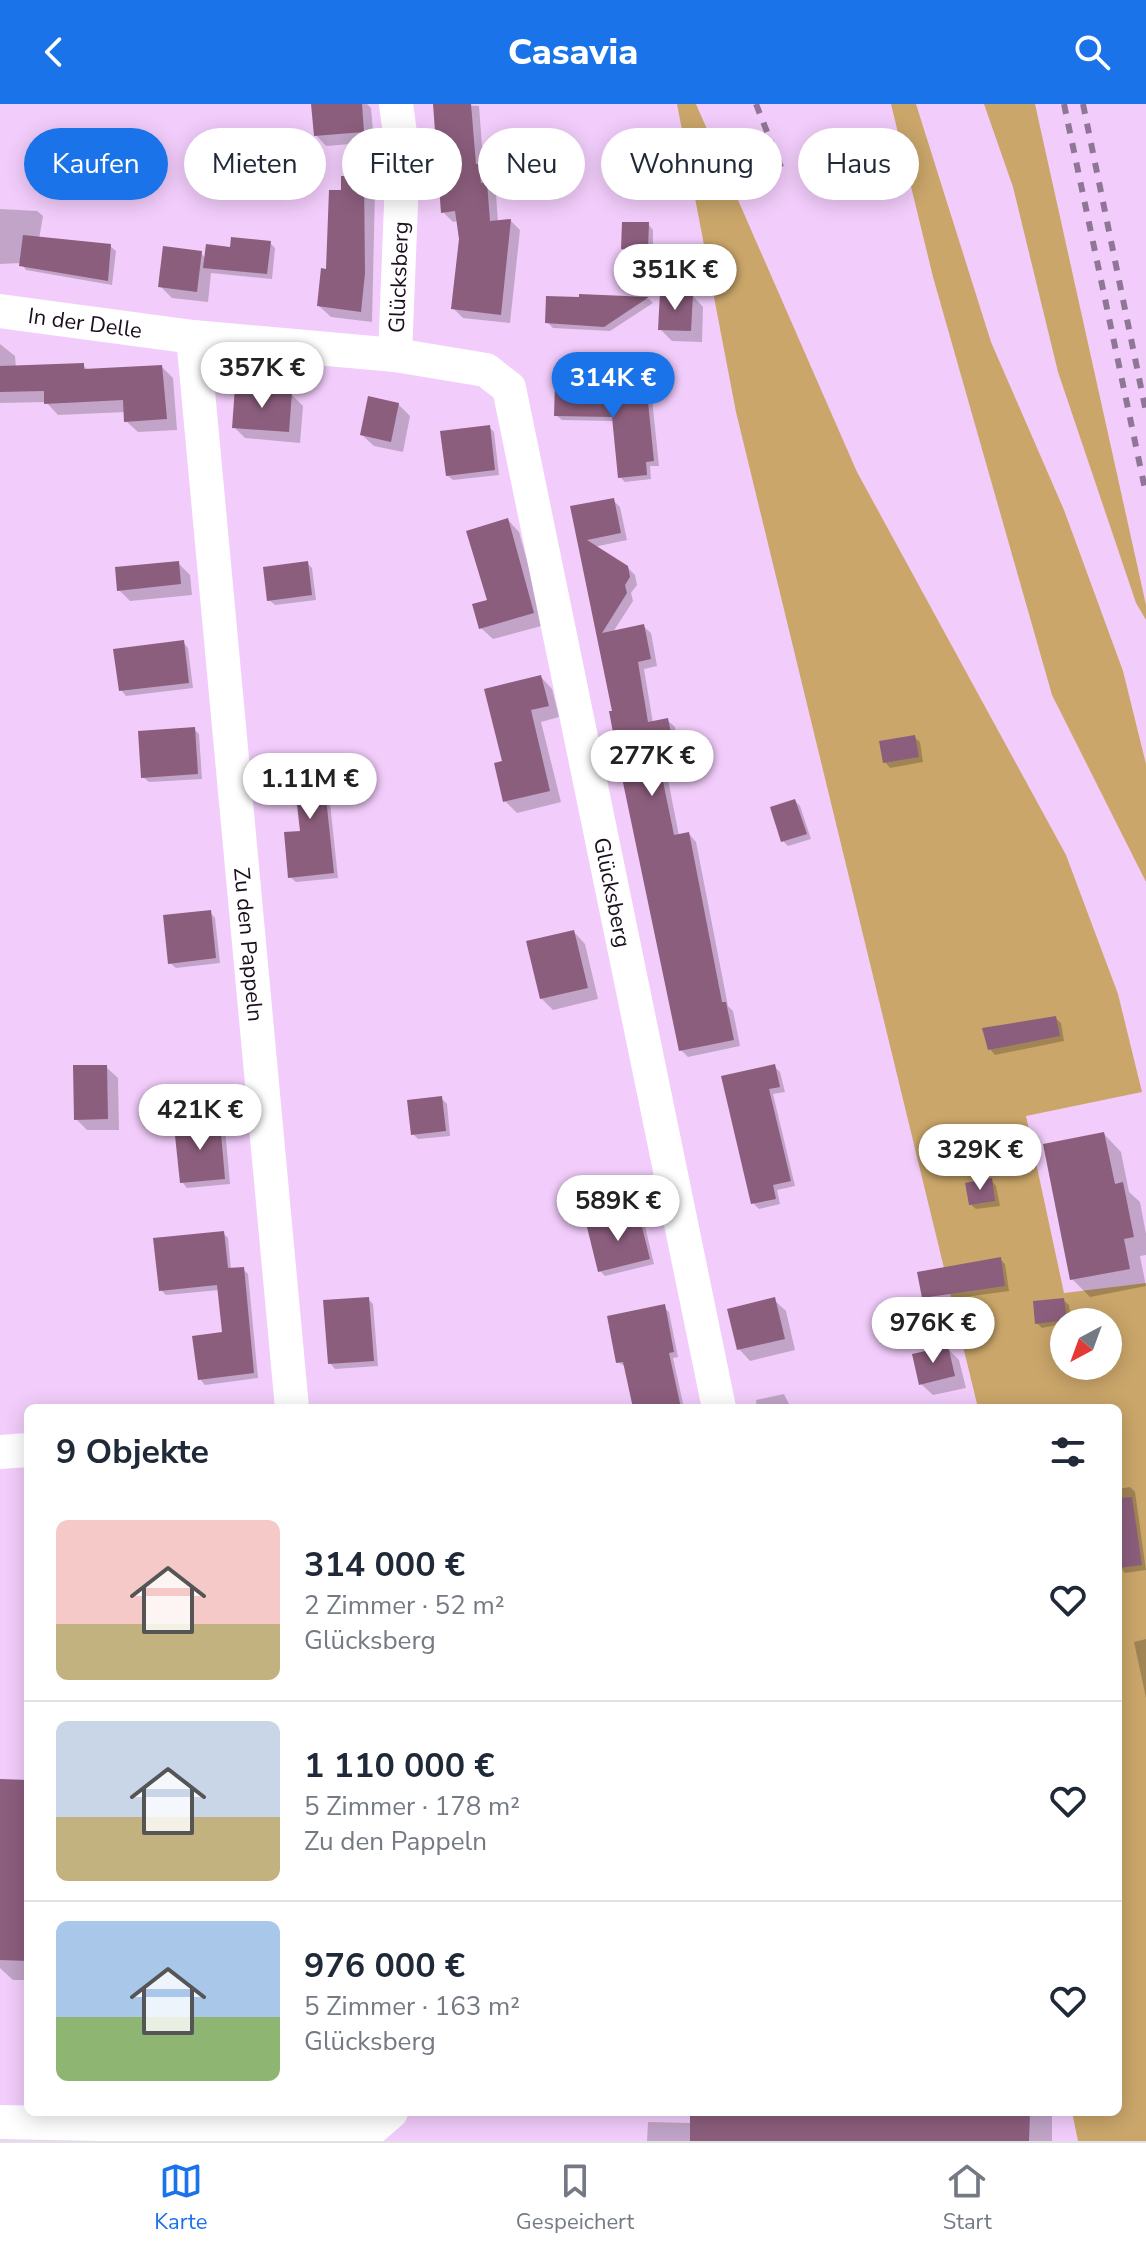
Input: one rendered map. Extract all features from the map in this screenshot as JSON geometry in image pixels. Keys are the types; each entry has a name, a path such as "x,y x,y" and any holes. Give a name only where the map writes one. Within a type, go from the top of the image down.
{"street":[{"name":"Glücksberg","path":"395,355 403,155 396,104"},
{"name":"In der Delle","path":"0,311 193,337 395,355 486,370 501,378"},
{"name":"Zu den Pappeln","path":"193,337 292,1404"},
{"name":"Glücksberg","path":"501,378 509,388 513,402 718,1404"},
{"path":"0,1452 24,1450"},
{"path":"0,2122 280,2120 368,2129 387,2116"}],"shaded area":[{"path":"677,104 696,104 706,128 682,128"},
{"path":"891,104 916,104 991,342 1064,510 1123,671 1146,764 1146,882 1052,695 933,277 914,200 919,200 919,128 897,128"},
{"path":"984,104 1035,104 1146,605 1146,620 1136,603 1058,372 1013,187"},
{"path":"695,200 738,200 857,472 1066,855 1118,994 1142,1092 1026,1116 1064,1293 1146,1283 1146,2141 1078,2141 1073,2116 1122,2116 1122,1404 977,1404 736,412"}],"building":[{"path":"311,104 362,104 364,128 342,128 342,134 326,135 326,128 313,128"},
{"path":"433,104 471,104 478,164 478,200 488,200 490,221 511,219 501,315 451,309 459,239 455,211 441,213 440,200 462,200 462,128 435,128"},
{"path":"342,176 342,200 364,200 365,273 361,312 317,306 321,268 326,269 329,190 341,190"},
{"path":"622,222 649,222 648,250 621,249"},
{"path":"23,235 111,244 108,281 19,266"},
{"path":"231,237 271,241 267,274 203,268 206,244 230,247"},
{"path":"163,246 202,251 197,292 158,287"},
{"path":"660,292 693,294 691,331 658,330"},
{"path":"579,294 649,297 604,327 545,323 546,296 579,297"},
{"path":"84,363 84,369 162,365 167,419 124,422 123,400 44,404 44,391 0,392 0,366"},
{"path":"555,381 592,381 592,388 647,392 654,461 646,462 647,475 618,478 612,417 554,416"},
{"path":"235,387 292,392 289,432 232,428"},
{"path":"368,396 399,403 391,442 360,435"},
{"path":"490,425 495,470 446,476 440,431"},
{"path":"614,498 621,533 587,540 628,566 630,577 625,585 627,593 602,633 644,624 651,659 638,662 648,722 668,718 675,754 658,757 674,835 689,832 722,1002 726,1002 734,1040 679,1051 616,749 609,711 612,711 570,506"},
{"path":"508,518 534,613 479,629 472,604 487,600 466,531"},
{"path":"179,561 181,584 117,591 115,567"},
{"path":"308,561 312,595 267,601 263,567"},
{"path":"184,640 189,683 119,691 113,649"},
{"path":"541,675 549,706 531,710 550,791 503,802 494,763 502,761 484,689"},
{"path":"195,727 198,774 141,778 138,731"},
{"path":"915,735 919,757 883,763 879,741"},
{"path":"326,756 331,798 326,798 334,873 288,878 284,832 300,831 292,760"},
{"path":"795,799 807,834 781,842 770,807"},
{"path":"211,910 216,958 168,964 163,915"},
{"path":"574,930 588,988 540,999 526,941"},
{"path":"1056,1016 1060,1036 988,1050 982,1028"},
{"path":"775,1064 780,1087 769,1089 791,1181 773,1185 776,1199 751,1204 721,1076"},
{"path":"73,1065 107,1065 108,1119 74,1120"},
{"path":"442,1096 446,1131 411,1135 407,1100"},
{"path":"220,1122 225,1179 180,1183 174,1126"},
{"path":"1104,1132 1115,1184 1123,1182 1134,1237 1124,1239 1130,1269 1070,1280 1043,1144"},
{"path":"992,1178 995,1201 969,1205 965,1183"},
{"path":"639,1215 650,1259 598,1272 587,1227"},
{"path":"224,1231 228,1268 244,1267 254,1373 198,1380 192,1336 222,1332 217,1285 159,1291 153,1238"},
{"path":"1001,1257 1005,1286 922,1298 917,1272"},
{"path":"369,1297 374,1361 328,1364 323,1300"},
{"path":"775,1297 785,1339 737,1350 727,1309"},
{"path":"1064,1298 1065,1308 1050,1308 1050,1322 1035,1324 1033,1301"},
{"path":"665,1304 674,1352 669,1353 680,1404 632,1404 623,1362 616,1363 607,1316"},
{"path":"948,1346 955,1376 919,1385 912,1354"},
{"path":"1132,1497 1142,1565 1122,1568 1122,1498"},
{"path":"0,1779 24,1780 24,1961 0,1960"},
{"path":"690,2116 1030,2116 1029,2141 690,2141"}],"railway":[{"path":"756,104 766,128"},
{"path":"1064,104 1146,494"},
{"path":"1083,104 1146,412"}]}
